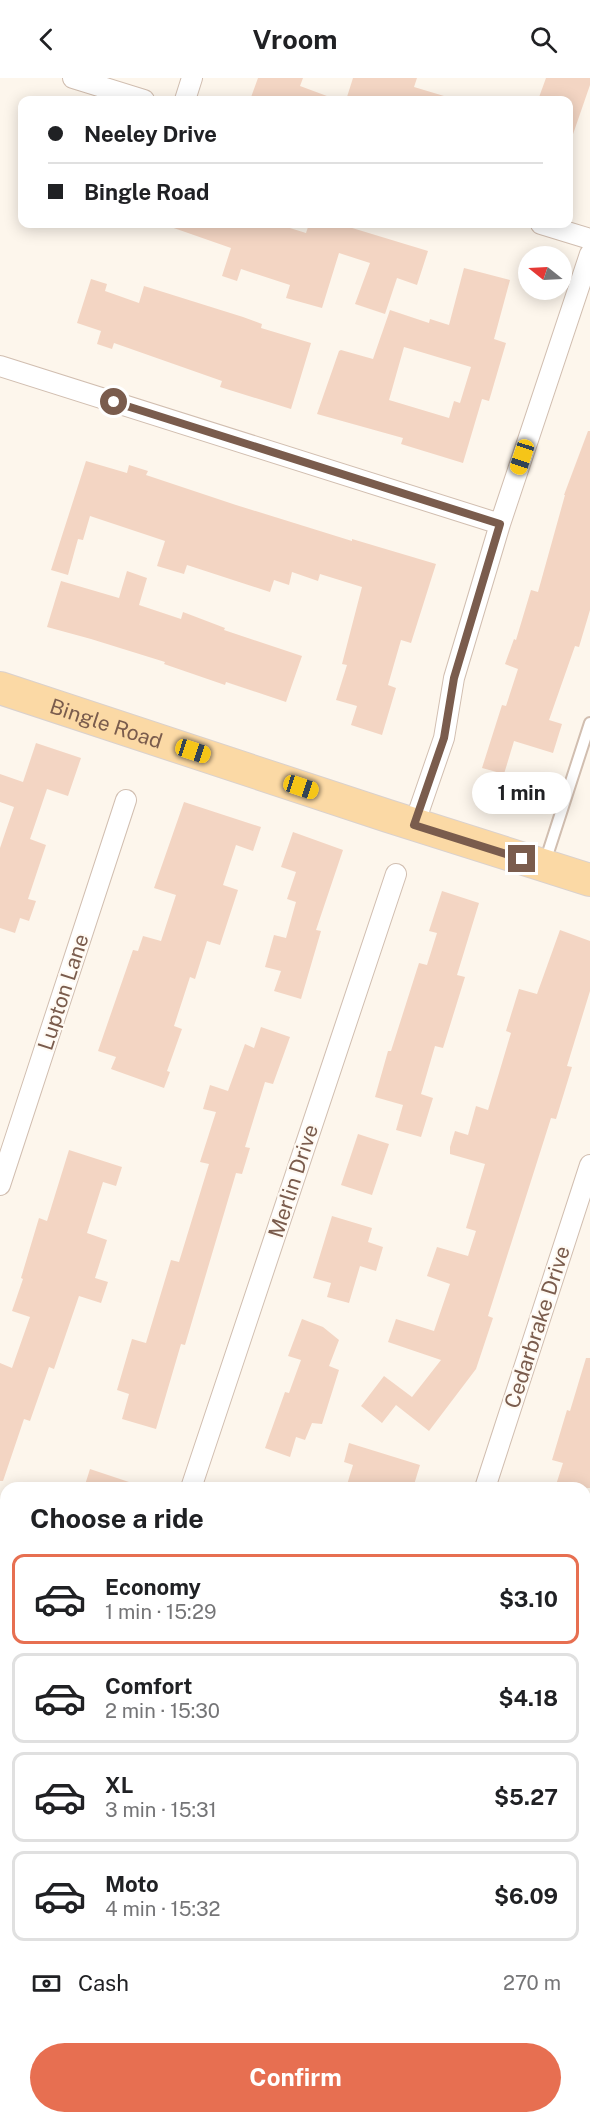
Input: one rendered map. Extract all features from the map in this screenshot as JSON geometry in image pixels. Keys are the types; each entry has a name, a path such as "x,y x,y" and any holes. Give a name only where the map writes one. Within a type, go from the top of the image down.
{"main road":[{"name":"Bingle Road","path":"0,688 414,825 590,880"}],"street":[{"path":"73,78 131,96"},
{"path":"186,96 192,78"},
{"path":"554,228 590,239"},
{"path":"414,825 444,738 454,678 500,524 590,254"},
{"path":"0,366 500,524"},
{"name":"Lupton Lane","path":"0,1185 126,800"},
{"name":"Merlin Drive","path":"193,1482 396,874"},
{"name":"Cedarbrake Drive","path":"487,1482 590,1165"}],"lane":[{"path":"544,866 590,723"}],"building":[{"path":"258,78 303,78 300,86 327,96 251,96"},
{"path":"353,78 417,78 414,87 444,96 347,96"},
{"path":"546,78 590,78 590,85 573,134 573,96 539,96"},
{"path":"174,228 290,228 306,233 308,228 352,228 428,251 417,285 397,278 385,314 355,304 370,263 339,253 322,308 286,298 290,285 241,269 237,281 222,276 231,248"},
{"path":"464,268 510,280 494,339 506,343 489,401 482,399 463,463 401,444 403,438 317,414 339,351 373,359 390,310 429,323 430,319 449,325","holes":["404,347 471,367 460,403 454,401 449,418 389,400"]},
{"path":"91,279 107,284 105,291 139,303 144,286 243,317 262,324 261,328 311,343 291,409 220,387 222,381 114,343 112,349 97,344 101,331 77,323"},
{"path":"588,431 590,431 590,610 579,647 575,646 549,720 562,724 553,753 514,741 504,774 482,768 502,705 506,706 518,669 505,664 514,639 516,640 531,590 538,592 564,495"},
{"path":"86,461 127,473 129,465 148,471 146,475 236,505 436,564 411,643 401,640 388,685 396,688 382,735 351,725 357,706 336,700 347,665 342,664 362,587 320,574 318,581 292,572 289,585 274,580 270,592 187,565 184,574 157,566 165,541 90,516 83,540 78,539 68,575 51,570"},
{"path":"127,571 147,578 139,605 181,619 183,612 225,628 224,630 302,656 286,702 226,682 225,685 164,664 165,662 47,627 61,581 119,598"},
{"path":"36,743 81,758 68,796 47,789 30,839 46,845 28,899 36,901 29,921 20,918 15,933 0,928 0,848 14,807 0,802 0,774 23,782"},
{"path":"184,802 261,827 253,851 236,845 223,885 238,890 220,945 207,941 195,979 190,977 174,1026 182,1029 167,1071 170,1072 164,1088 111,1069 116,1057 98,1051 133,950 138,951 143,936 161,941 176,895 154,888"},
{"path":"293,832 343,850 316,930 321,931 301,999 274,991 281,971 265,967 274,935 286,938 296,902 287,899 296,872 281,867"},
{"path":"442,891 479,903 457,975 465,977 443,1048 435,1046 421,1094 433,1098 421,1137 396,1130 403,1105 375,1097 388,1051 391,1051 419,963 427,965 437,933 429,931"},
{"path":"560,930 590,941 590,991 567,1066 572,1067 556,1119 551,1118 488,1316 493,1318 476,1369 429,1431 396,1405 382,1423 361,1406 384,1376 412,1397 441,1360 388,1342 396,1319 434,1331 450,1284 427,1276 437,1247 468,1256 476,1231 466,1228 485,1164 450,1154 450,1147 455,1131 468,1135 476,1106 488,1110 511,1033 506,1031 519,989 537,994"},
{"path":"261,1027 290,1037 273,1084 265,1082 245,1147 250,1148 242,1174 236,1173 185,1345 181,1344 156,1429 122,1419 129,1394 117,1390 132,1339 146,1343 171,1260 179,1262 209,1164 200,1162 216,1112 203,1109 210,1085 228,1091 245,1044 254,1048"},
{"path":"358,1134 389,1144 372,1195 341,1185"},
{"path":"69,1150 122,1167 116,1186 103,1182 87,1233 107,1240 95,1278 108,1282 101,1303 79,1296 54,1369 49,1367 30,1421 24,1419 3,1481 0,1481 0,1363 12,1368 30,1317 12,1311 39,1218 47,1221"},
{"path":"332,1216 372,1228 368,1242 383,1247 376,1271 360,1266 349,1303 327,1297 331,1283 313,1278"},
{"path":"302,1319 323,1327 339,1340 329,1366 339,1370 322,1424 312,1423 305,1440 296,1437 290,1457 265,1448 285,1392 289,1393 301,1360 288,1356"},
{"path":"586,1358 590,1358 590,1482 557,1482 563,1463 552,1460 567,1410 570,1411"},
{"path":"349,1443 420,1465 415,1482 348,1482 353,1465 344,1462"},
{"path":"90,1469 129,1482 86,1482"}],"route":[{"path":"114,402 500,524 454,678 444,738 414,825 522,859"}]}
